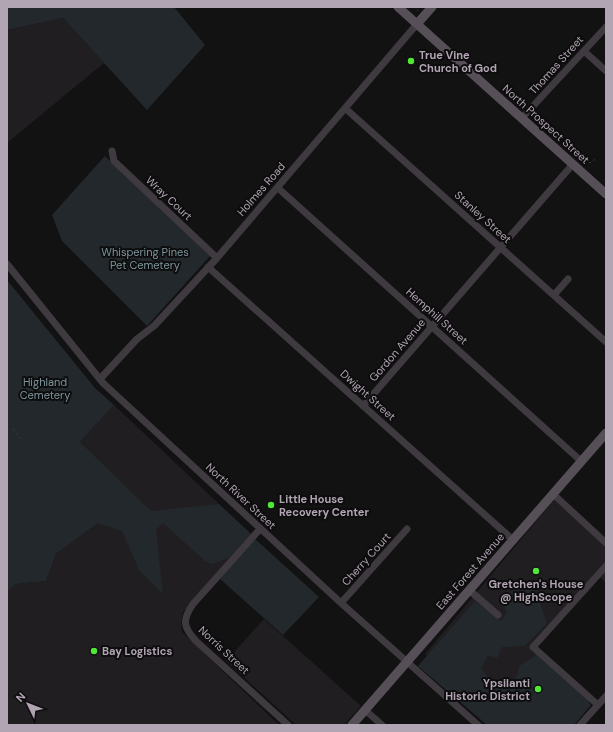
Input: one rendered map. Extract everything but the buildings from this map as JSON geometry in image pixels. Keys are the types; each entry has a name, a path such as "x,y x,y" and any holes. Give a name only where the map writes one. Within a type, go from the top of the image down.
{"main road":[{"name":"North Prospect Street","path":"398,7 522,118 578,165 606,194"},
{"name":"Holmes Road","path":"417,24 432,7"},
{"name":"East Forest Avenue","path":"352,725 606,433"}],"street":[{"name":"Holmes Road","path":"100,379 137,339 154,326 217,258 346,109 417,24"},
{"name":"Thomas Street","path":"522,118 606,27"},
{"path":"584,51 606,71"},
{"name":"Stanley Street","path":"346,109 606,342"},
{"name":"Wray Court","path":"112,151 114,161 217,258"},
{"name":"Gordon Avenue","path":"363,406 432,326 578,165"},
{"name":"Hemphill Street","path":"278,188 581,461"},
{"name":"North River Street","path":"7,264 100,379 260,529 478,725"},
{"name":"Dwight Street","path":"208,267 513,540"},
{"path":"554,295 568,279"},
{"path":"553,494 606,544"},
{"name":"Norris Street","path":"260,529 203,591 185,617 186,625 193,637 288,725"},
{"name":"Cherry Court","path":"341,603 407,529"},
{"path":"598,705 532,647 606,566"},
{"path":"469,590 498,615"},
{"path":"580,725 606,696"},
{"path":"365,710 382,725"}],"path":[{"path":"578,165 595,159"},
{"path":"13,429 22,440"}],"shaded area":[{"path":"63,18 104,63 7,143 7,30"},
{"path":"114,405 251,534 183,612 181,623 182,632 279,725 7,725 7,592 16,584 46,581 56,554 98,523 80,442"},
{"path":"554,500 606,547 606,583 600,577 534,648 591,699 568,725 502,725 425,654"},
{"path":"264,619 361,706 344,725 296,725 226,661"}],"green space":[{"path":"7,7 174,7 205,45 147,110 63,18 7,30"},
{"name":"Whispering Pines Pet Cemetery","path":"105,156 210,256 147,326 62,241 52,215"},
{"name":"Highland Cemetery","path":"7,280 95,388 114,405 80,442 151,511 219,504 251,534 229,558 211,564 205,561 163,523 156,530 163,594 139,570 122,531 98,523 56,554 46,581 16,584 7,592"},
{"path":"254,538 319,597 283,635 219,578"},
{"path":"533,584 547,623 525,646 502,647 497,658 488,655 481,669 498,688 507,685 516,679 519,666 538,654 585,697 591,705 574,725 487,725 418,666 475,601 501,621 507,612 500,595"}],"place":[{"name":"True Vine Church of God","path":"411,61"},
{"name":"Little House Recovery Center","path":"271,505"},
{"name":"Gretchen's House @ HighScope","path":"536,571"},
{"name":"Bay Logistics","path":"94,651"},
{"name":"Ypsilanti Historic District","path":"538,689"}]}
